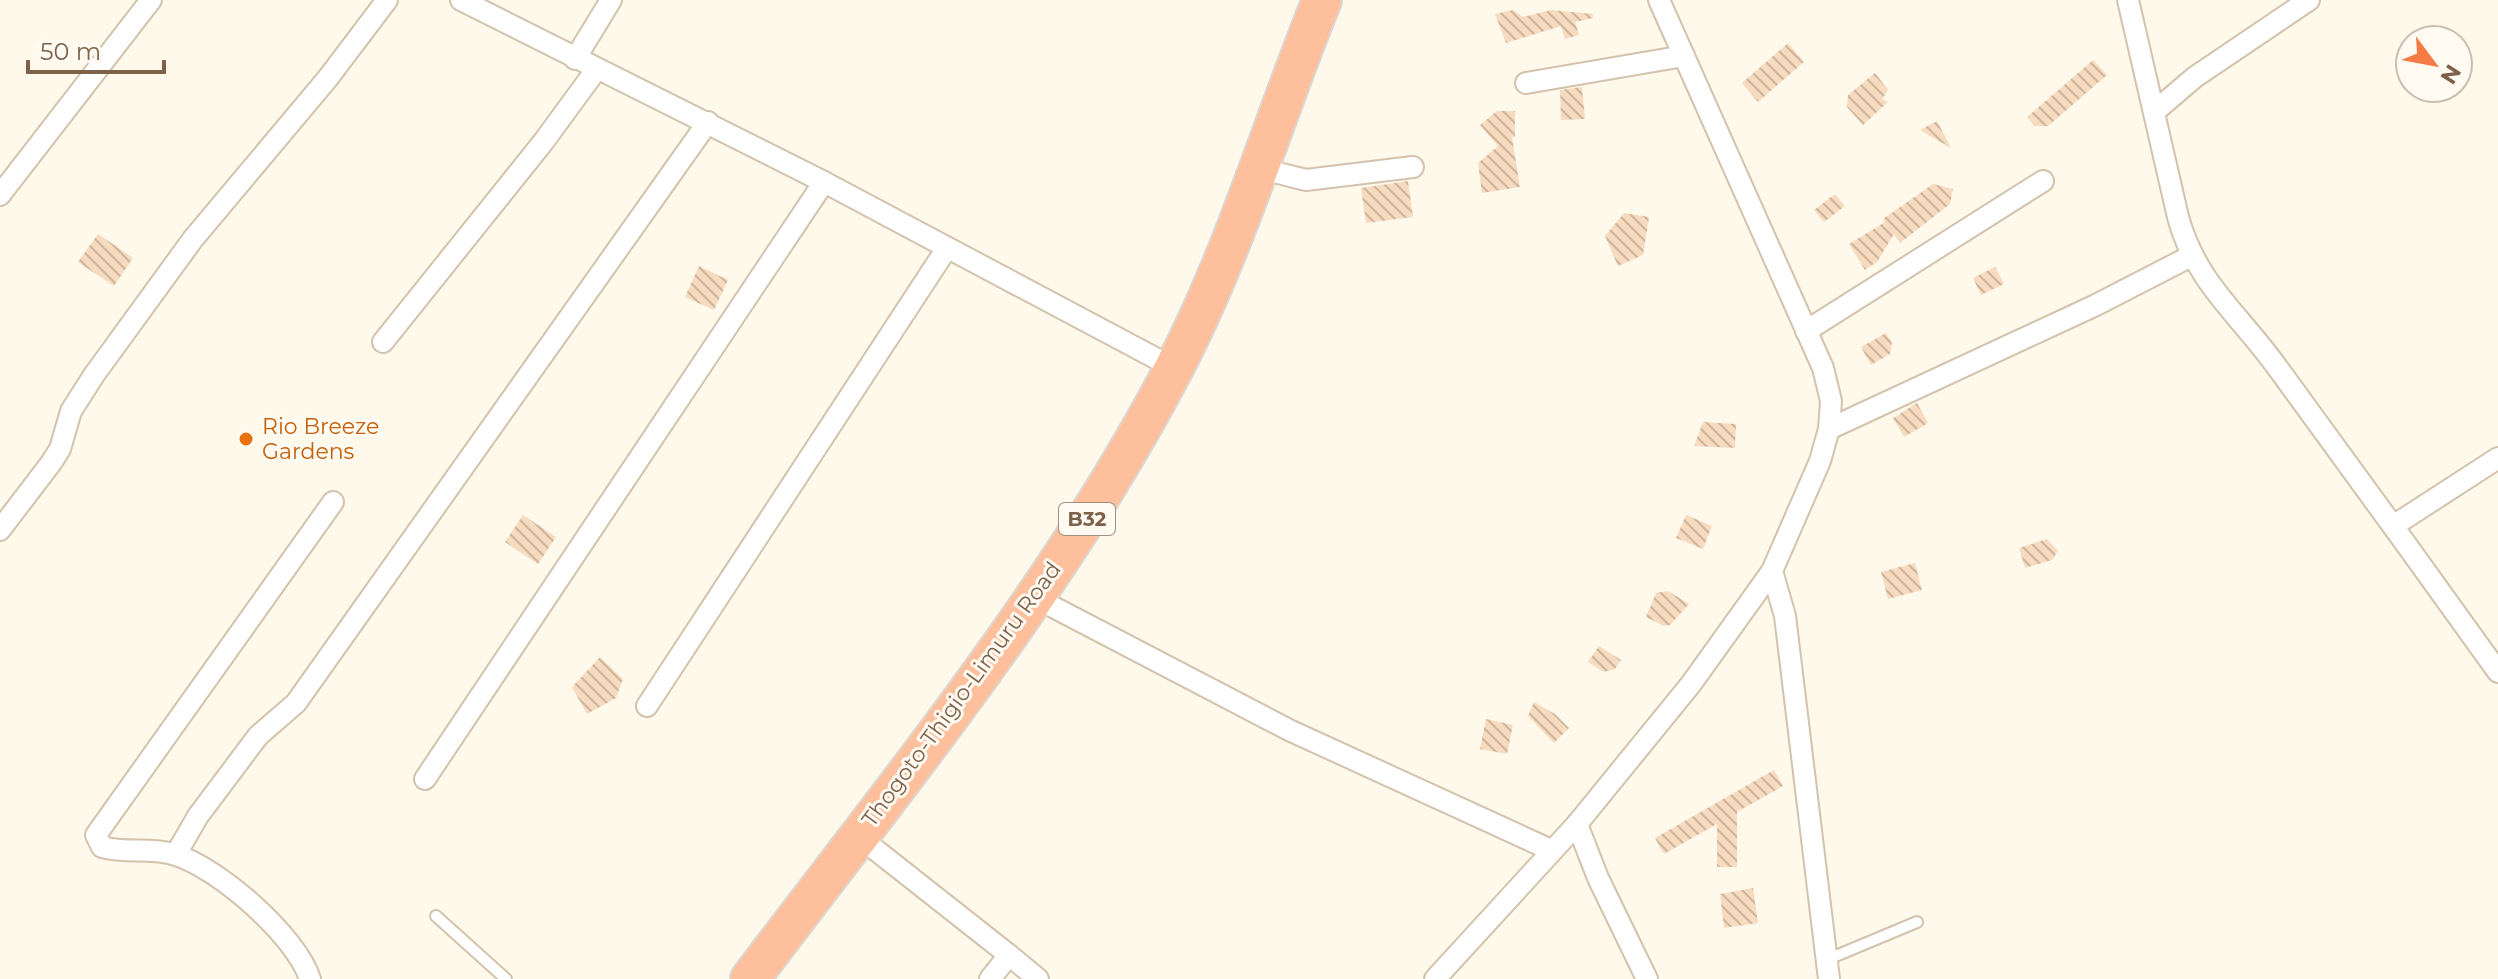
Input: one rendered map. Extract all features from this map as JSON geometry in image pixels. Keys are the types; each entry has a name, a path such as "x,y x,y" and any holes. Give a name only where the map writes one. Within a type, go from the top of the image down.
{"highway":[{"name":"Thogoto-Thigio-Limuru Road","path":"750,979 1034,597 1091,513 1174,368 1224,261 1322,0"}],"street":[{"path":"0,195 151,0"},
{"path":"0,530 60,449 71,411 94,375 193,239 328,78 387,0"},
{"path":"461,0 596,70 708,122 1174,368"},
{"path":"575,59 611,0"},
{"path":"1435,979 1577,824 1691,684 1772,571 1820,461 1829,429 1831,401 1823,368 1659,0"},
{"path":"2128,0 2191,256 2199,273 2262,346 2498,672"},
{"path":"2154,112 2195,77 2309,0"},
{"path":"1526,83 1684,56"},
{"path":"383,342 596,70"},
{"path":"176,854 198,816 258,736 296,703 708,122"},
{"path":"1258,168 1306,180 1413,167"},
{"path":"1806,331 2043,181"},
{"path":"425,779 824,182"},
{"path":"647,706 947,248"},
{"path":"1829,429 2096,305 2191,256"},
{"path":"2393,526 2498,458"},
{"path":"310,979 305,964 282,932 255,907 176,854 149,849 113,850 102,847 96,835 333,502"},
{"path":"1772,571 1785,616 1828,969"},
{"path":"1034,597 1289,730 1551,850"},
{"path":"1577,824 1598,878 1647,979"},
{"path":"858,836 1038,979"},
{"path":"990,979 1009,955"}],"lane":[{"path":"436,916 506,979"},
{"path":"1828,969 1917,922"}],"building":[{"path":"1513,10 1523,17 1551,10 1593,14 1593,18 1575,22 1579,35 1565,39 1561,26 1506,43 1495,14"},
{"path":"1788,43 1804,62 1758,102 1742,83"},
{"path":"2093,60 2107,75 2048,126 2035,126 2027,117"},
{"path":"1875,73 1888,90 1882,99 1888,102 1863,125 1847,107 1848,95"},
{"path":"1582,87 1585,119 1561,120 1560,90"},
{"path":"1497,111 1515,111 1515,137 1512,137 1520,187 1482,193 1478,163 1498,146 1480,125"},
{"path":"1937,121 1951,148 1920,130"},
{"path":"1408,181 1413,217 1366,223 1361,188"},
{"path":"1933,184 1953,189 1950,204 1900,243 1894,234 1877,262 1865,270 1849,244 1885,222 1883,219"},
{"path":"1835,194 1845,206 1824,222 1814,210"},
{"path":"1624,213 1649,217 1643,255 1618,266 1605,236"},
{"path":"98,234 133,258 114,286 78,262"},
{"path":"699,266 728,280 714,310 685,297"},
{"path":"1995,267 2004,284 1981,295 1973,278"},
{"path":"1886,333 1892,343 1890,354 1871,365 1861,347"},
{"path":"1917,403 1928,423 1904,437 1893,418"},
{"path":"1703,422 1736,424 1735,448 1694,446"},
{"path":"523,515 556,537 538,564 505,542"},
{"path":"1686,515 1712,526 1703,549 1676,538"},
{"path":"2047,539 2058,551 2052,560 2025,568 2019,548"},
{"path":"1915,563 1922,590 1888,599 1881,572"},
{"path":"1668,591 1689,604 1670,625 1664,626 1646,617 1656,593"},
{"path":"1599,646 1621,660 1615,669 1604,672 1588,662"},
{"path":"600,657 623,679 616,698 587,714 572,687"},
{"path":"1534,702 1555,714 1569,728 1554,743 1528,716"},
{"path":"1486,719 1513,725 1507,754 1480,749"},
{"path":"1774,770 1783,786 1737,812 1737,867 1717,867 1717,824 1664,854 1655,838"},
{"path":"1753,888 1758,923 1724,928 1720,894"}],"place":[{"name":"Rio Breeze Gardens","path":"246,439"}]}
